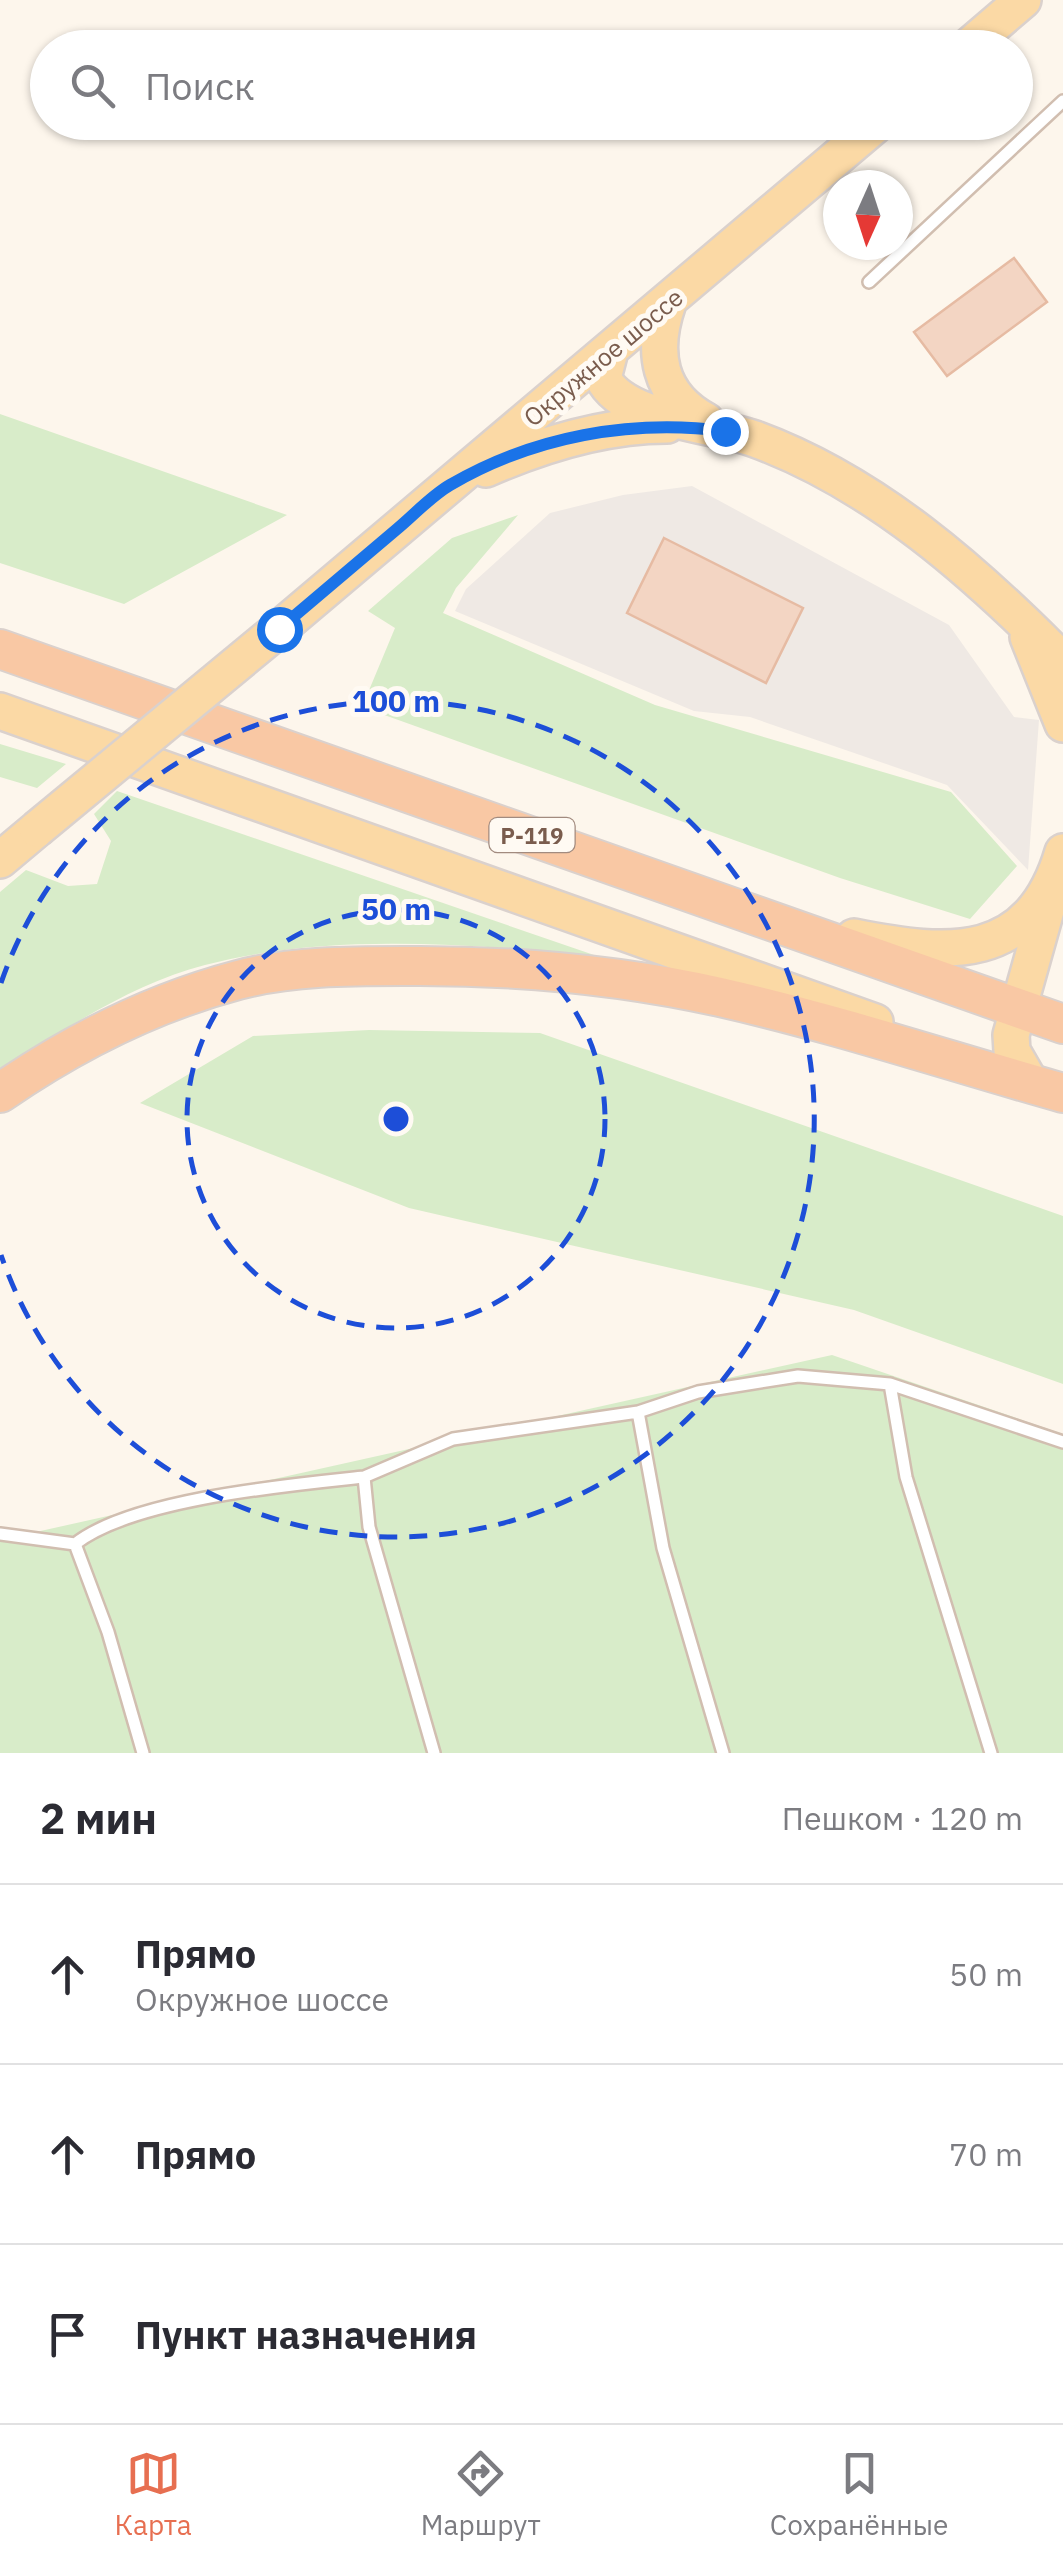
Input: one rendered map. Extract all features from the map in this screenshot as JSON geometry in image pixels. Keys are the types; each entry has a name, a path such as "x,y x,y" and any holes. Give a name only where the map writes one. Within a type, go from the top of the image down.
{"highway":[{"name":"Р-119","path":"0,649 1063,1024"},
{"path":"0,1093 62,1051 158,1004 242,978 349,966 474,965 613,978 721,997 1063,1091"}],"main road":[{"path":"988,30 1023,0"},
{"name":"Окружное шоссе","path":"0,860 858,140"},
{"path":"668,303 657,348 666,384 682,407 725,431"},
{"path":"610,351 603,378 625,402 784,450 858,489 912,526 1016,614 1063,661"},
{"path":"448,486 522,453 622,427 664,424 725,431"},
{"path":"1016,614 1044,669 1063,724"},
{"path":"0,710 1063,1091"},
{"path":"774,921 913,949 957,951 1007,934 1032,912 1059,866"},
{"path":"1027,1076 1012,1051 1017,1008 1059,866"}],"lane":[{"path":"1033,130 1063,102"},
{"path":"869,282 1022,140"},
{"path":"0,1534 75,1544 96,1528 127,1518 263,1488 364,1477 453,1440 638,1412 698,1392 798,1376 890,1384 1063,1442"},
{"path":"890,1384 906,1477 991,1753"},
{"path":"638,1412 663,1548 723,1753"},
{"path":"364,1477 369,1528 434,1753"},
{"path":"75,1544 108,1632 143,1753"}],"shaded area":[{"path":"692,486 949,625 1014,717 1039,720 1028,870 947,785 750,717 694,711 455,611 466,589 550,513 623,495"}],"green space":[{"path":"0,414 287,515 124,604 0,563"},
{"path":"518,515 456,588 443,613 655,705 951,792 1017,866 970,919 840,878 362,707 395,628 368,611 452,538"},
{"path":"0,744 66,764 37,788 0,777"},
{"path":"117,791 594,955 398,944 301,948 253,955 205,965 151,984 99,1009 0,1068 0,892 26,870 68,886 97,884 111,841 94,814"},
{"path":"369,1030 540,1033 1063,1216 1063,1384 854,1310 409,1208 140,1103 253,1036"},
{"path":"832,1355 1063,1434 1063,1753 0,1753 0,1540"}],"building":[{"path":"1014,258 1047,302 947,376 914,332"},
{"path":"664,538 803,608 766,683 627,613"}],"route":[{"path":"279,629 448,486 488,468 522,453 622,427 664,424 725,431"}]}
